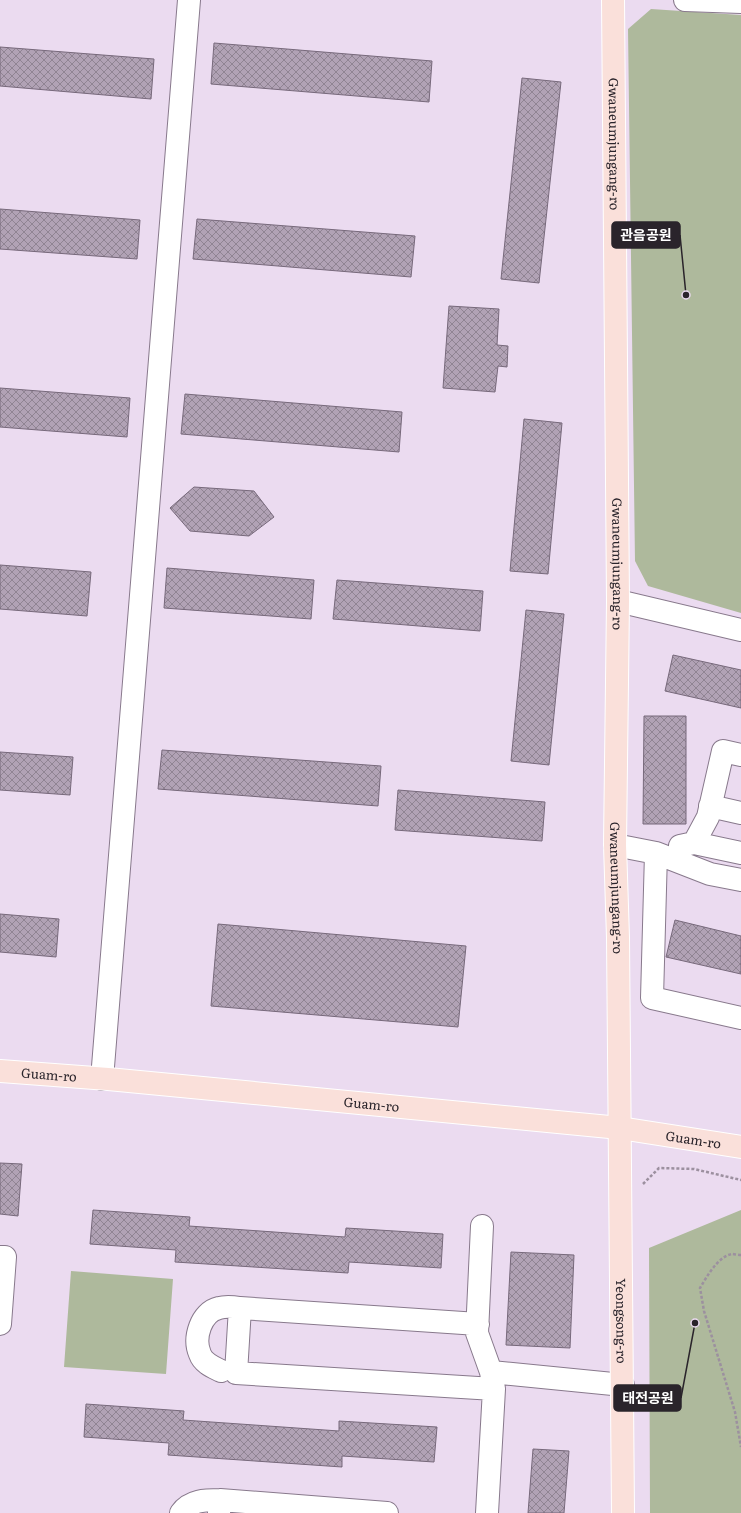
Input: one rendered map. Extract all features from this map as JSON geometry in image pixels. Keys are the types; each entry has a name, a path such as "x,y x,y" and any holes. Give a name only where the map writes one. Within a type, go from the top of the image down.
{"main road":[{"name":"Gwaneumjungang-ro","path":"613,0 618,601 615,845 618,938 620,1128"},
{"name":"Guam-ro","path":"0,1071 102,1079 620,1128 741,1147"},
{"name":"Yeongsong-ro","path":"620,1128 623,1513"}],"street":[{"path":"102,1079 189,0"},
{"path":"685,0 741,2"},
{"path":"618,601 741,630"},
{"path":"694,843 708,817 723,751 741,755"},
{"path":"710,806 741,813"},
{"path":"656,853 694,843 741,854"},
{"path":"615,845 656,853 710,874 741,880"},
{"path":"656,853 652,998 741,1018"},
{"path":"482,1226 477,1333 492,1380 486,1513"},
{"path":"0,1256 5,1257 0,1324"},
{"path":"221,1371 209,1365 200,1354 198,1340 200,1325 208,1313 218,1308 240,1308 478,1324"},
{"path":"240,1308 236,1372 623,1385"},
{"path":"181,1513 190,1504 204,1500 219,1507 387,1513"}],"path":[{"path":"639,1188 659,1168 694,1169 741,1180"},
{"path":"741,1255 731,1254 726,1257 710,1270 700,1288 704,1311 735,1412 741,1447"}],"green space":[{"path":"651,9 741,15 741,613 648,586 635,561 628,29"},
{"path":"741,1210 741,1513 650,1513 649,1248"},
{"path":"71,1271 173,1279 166,1374 64,1367"}],"building":[{"path":"214,43 432,61 429,102 211,84"},
{"path":"0,47 154,59 151,99 0,86"},
{"path":"522,78 561,82 539,283 501,279"},
{"path":"0,209 140,220 137,259 0,249"},
{"path":"197,219 415,236 411,277 193,259"},
{"path":"449,306 499,309 497,345 508,346 507,367 498,366 495,392 443,388"},
{"path":"0,388 130,398 127,437 0,427"},
{"path":"185,394 402,412 399,452 181,434"},
{"path":"524,419 562,423 548,574 510,571"},
{"path":"194,487 254,491 274,517 249,536 190,531 170,508"},
{"path":"0,565 91,572 87,616 0,609"},
{"path":"167,568 314,580 311,619 164,608"},
{"path":"337,580 483,591 480,631 333,619"},
{"path":"526,610 564,614 549,765 511,761"},
{"path":"673,655 741,670 741,708 665,691"},
{"path":"644,716 686,716 686,824 643,824"},
{"path":"162,750 381,766 378,806 158,789"},
{"path":"0,752 73,757 70,795 0,790"},
{"path":"398,790 545,802 542,841 395,830"},
{"path":"0,914 59,919 56,957 0,952"},
{"path":"675,920 741,936 741,974 666,957"},
{"path":"218,924 466,946 458,1027 211,1006"},
{"path":"0,1163 22,1164 18,1216 0,1214"},
{"path":"93,1210 190,1217 189,1226 345,1237 346,1228 443,1234 441,1268 349,1262 348,1273 175,1262 176,1250 90,1244"},
{"path":"511,1252 574,1255 570,1348 506,1345"},
{"path":"86,1404 184,1411 183,1420 339,1431 339,1421 437,1427 434,1462 342,1456 342,1467 168,1455 169,1443 84,1437"},
{"path":"533,1449 569,1451 564,1513 528,1513"}],"place":[{"name":"관음공원","path":"686,295"},
{"name":"태전공원","path":"695,1323"}]}
